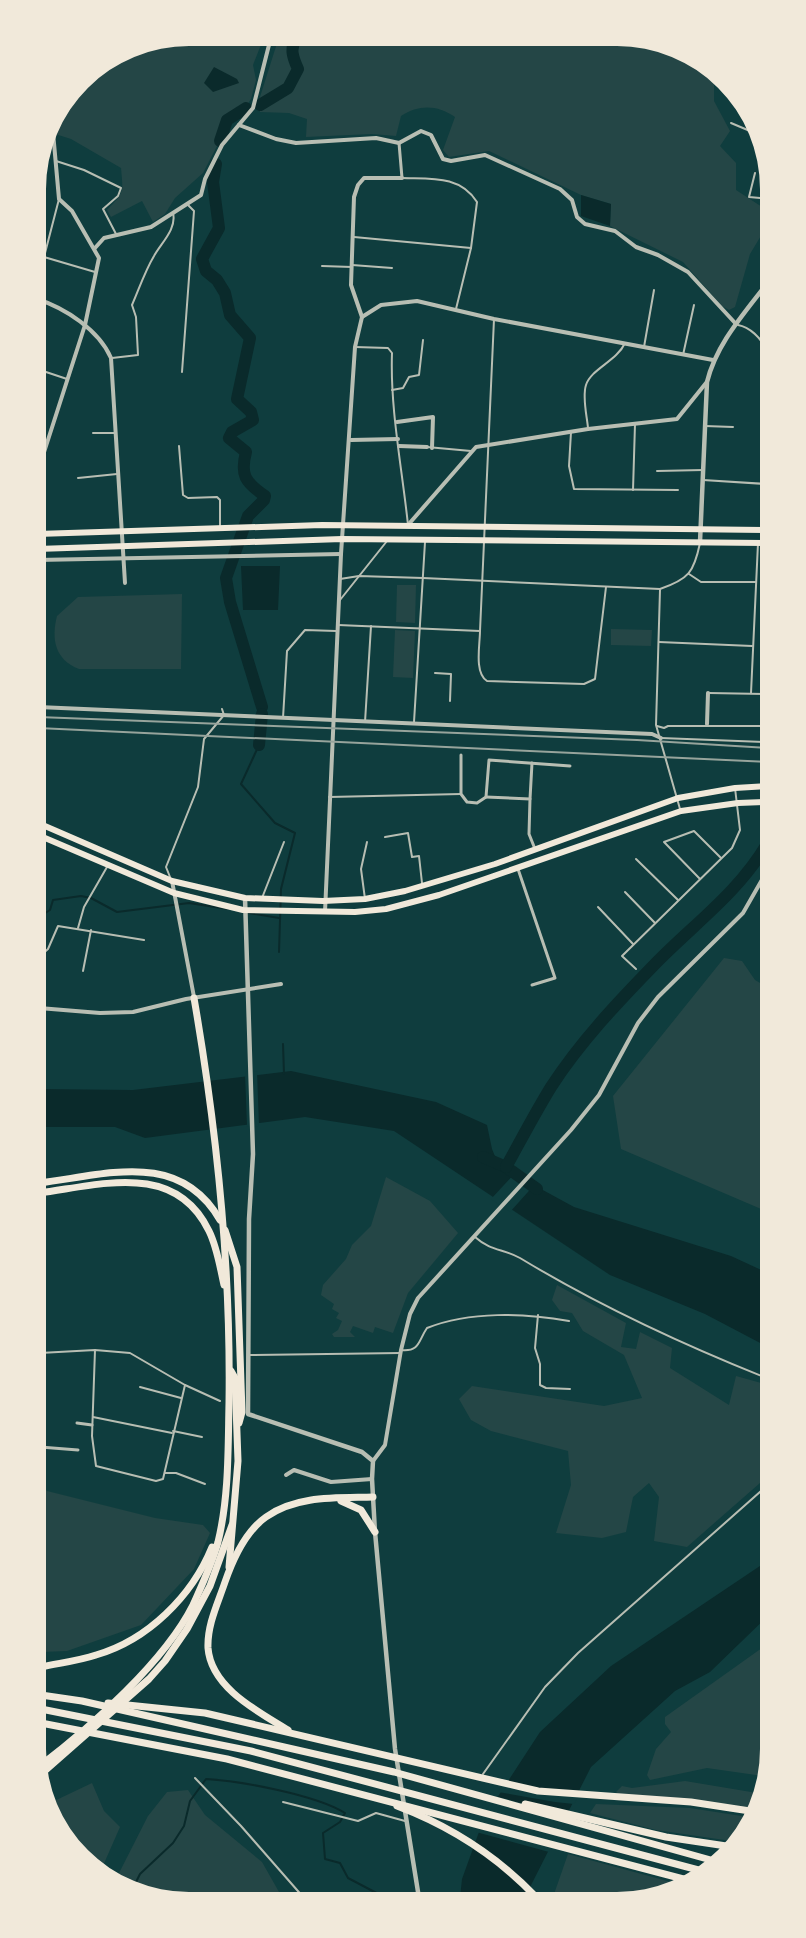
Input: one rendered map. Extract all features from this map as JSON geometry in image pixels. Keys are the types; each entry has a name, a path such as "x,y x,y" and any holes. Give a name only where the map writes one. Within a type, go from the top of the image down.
{"highway":[{"path":"47,1759 145,1671 166,1647 191,1608 218,1542 228,1458 231,1371 217,1160 194,998"},
{"path":"46,1182 138,1172 172,1176 201,1193 215,1211 232,1247 237,1267 242,1413 239,1423"},
{"path":"46,1192 127,1182 159,1185 185,1198 199,1213 214,1244 227,1300"},
{"path":"228,1573 237,1490 239,1423 235,1378 231,1371"},
{"path":"296,1735 250,1706 231,1690 212,1662 208,1648 210,1624 228,1573 247,1537 266,1517 299,1503 373,1497"},
{"path":"330,1499 353,1504 366,1516 375,1532"},
{"path":"46,1666 96,1655 142,1632 171,1609 190,1588 204,1565 220,1525"},
{"path":"48,1768 149,1679 187,1629 210,1586 232,1525"},
{"path":"46,1696 205,1713 491,1782 555,1794 691,1802 745,1810"},
{"path":"82,1701 394,1772 579,1821 707,1859"},
{"path":"46,1711 251,1751 693,1869"},
{"path":"46,1724 227,1759 679,1878"},
{"path":"411,1809 459,1836 506,1868 531,1892"},
{"path":"579,1821 722,1845"}],"main road":[{"path":"47,534 408,525 760,530"},
{"path":"47,548 124,544 342,539 758,543"},
{"path":"47,827 172,881 245,898 323,901 365,899 422,886 536,850 678,798 735,788 760,786"},
{"path":"47,839 107,867 174,893 243,912 254,910 325,913 386,909 515,871 681,811 760,802"},
{"path":"58,844 63,834"},
{"path":"505,860 515,871"}],"street":[{"path":"95,248 104,238 151,227 201,195 213,160 232,131 253,108 268,46"},
{"path":"238,125 296,143 376,138 399,143 421,131 431,135 443,159 451,161 485,155 560,189 572,200 577,217 585,224 615,231 636,247 658,255 688,272 735,324"},
{"path":"47,443 85,325 98,273 99,258 72,211 59,200 54,143"},
{"path":"325,913 323,901 341,554 351,440 355,347 362,317 351,285 354,197 358,185 364,178 382,176 402,178 399,143"},
{"path":"700,542 707,382 713,360 735,324 760,292"},
{"path":"362,317 381,305 417,301 494,319 713,360"},
{"path":"47,304 85,325 108,350 111,358 126,558 125,584"},
{"path":"408,525 476,447 588,429 677,419 707,382"},
{"path":"397,422 433,417 429,448 399,446"},
{"path":"351,440 398,439"},
{"path":"47,560 341,554"},
{"path":"707,724 708,693"},
{"path":"47,707 652,734 661,738"},
{"path":"461,755 461,794 466,802 477,803 486,797 530,799"},
{"path":"486,797 489,760 570,766"},
{"path":"532,763 529,834 536,850"},
{"path":"515,871 555,978 532,985"},
{"path":"172,881 194,998"},
{"path":"418,1892 396,1749 372,1479 374,1461 385,1445 410,1314 418,1298 473,1235 571,1130 598,1095 638,1023 658,997 742,913 760,884"},
{"path":"245,898 243,912 253,1149 247,1355 248,1414 362,1452 374,1461"},
{"path":"46,1008 121,1013 247,988 281,984"},
{"path":"77,1423 92,1425"},
{"path":"46,1447 78,1450"},
{"path":"286,1474 294,1470 331,1482 372,1479"}],"lane":[{"path":"731,123 746,129"},
{"path":"56,161 84,170 121,188 118,196 103,209 117,234"},
{"path":"755,173 749,197 760,198"},
{"path":"402,178 445,179 470,190 477,202 471,248 456,309"},
{"path":"47,246 59,200"},
{"path":"182,372 194,211 187,204"},
{"path":"111,358 138,356 136,317 132,305 154,256 167,237 175,219 173,213"},
{"path":"353,237 471,248"},
{"path":"47,259 98,273"},
{"path":"322,266 392,268"},
{"path":"644,347 654,290"},
{"path":"683,355 694,305"},
{"path":"494,319 486,541 480,631 482,678 487,681 584,684 595,679 598,672 606,587"},
{"path":"735,324 745,326 760,339"},
{"path":"392,390 404,388 409,377 419,375 423,340"},
{"path":"588,429 586,385 590,378 620,354 625,344"},
{"path":"355,347 388,348 392,352 392,390 408,525"},
{"path":"47,372 67,379"},
{"path":"633,489 635,424"},
{"path":"705,426 734,427"},
{"path":"571,432 569,466 574,489 678,490"},
{"path":"93,433 117,433"},
{"path":"179,446 183,495 188,498 217,497 220,500 220,529"},
{"path":"429,448 472,451"},
{"path":"657,471 703,470"},
{"path":"78,478 119,474"},
{"path":"703,480 760,484"},
{"path":"339,603 390,539"},
{"path":"414,725 420,672 425,540"},
{"path":"340,579 359,576 423,578 660,589 680,582 689,574 696,564 700,542"},
{"path":"751,693 758,543"},
{"path":"689,574 700,582 756,582"},
{"path":"660,589 656,725 681,811"},
{"path":"338,625 480,631"},
{"path":"365,722 371,626"},
{"path":"282,718 287,651 305,630 337,632"},
{"path":"659,642 753,646"},
{"path":"435,673 451,674 450,701"},
{"path":"708,693 760,694"},
{"path":"172,881 166,867 198,788 204,739 224,715 222,709"},
{"path":"656,725 664,728 707,724 760,726"},
{"path":"661,738 760,742"},
{"path":"636,969 622,956 732,848 740,830 735,788"},
{"path":"329,797 461,794"},
{"path":"700,879 664,842 694,831 722,858"},
{"path":"385,837 408,833 412,857 419,856 422,886"},
{"path":"262,898 284,842"},
{"path":"365,899 361,869 367,842"},
{"path":"636,859 678,900"},
{"path":"78,928 88,900 107,867"},
{"path":"625,892 655,923"},
{"path":"597,907 633,944"},
{"path":"47,950 58,926 144,940"},
{"path":"83,971 91,930"},
{"path":"473,1235 488,1248 510,1253 570,1288 675,1341 759,1375"},
{"path":"247,1355 411,1352 417,1348 427,1328 441,1322 484,1317 538,1315 569,1322"},
{"path":"538,1315 536,1348 540,1364 540,1385 546,1388 570,1389"},
{"path":"46,1353 95,1350 130,1353 185,1385 220,1401"},
{"path":"95,1350 92,1425 96,1466 156,1481 162,1479 185,1385"},
{"path":"140,1387 181,1398"},
{"path":"92,1417 202,1437"},
{"path":"164,1472 176,1473 205,1484"},
{"path":"483,1774 545,1687 578,1653 759,1493"},
{"path":"195,1778 299,1892"},
{"path":"283,1802 358,1821 376,1813 408,1822"}],"shaded area":[{"path":"189,46 260,46 253,65 256,80 251,99 240,115 228,125 203,173 175,198 165,214 153,222 142,201 111,217 107,210 120,195 121,168 71,139 57,135 76,102 102,76 126,61 161,49"},
{"path":"276,46 617,46 645,49 680,61 714,85 714,101 730,131 720,146 736,163 736,190 760,206 760,237 750,254 735,307 729,310 722,306 683,262 610,226 611,204 581,195 489,151 449,157 443,150 455,117 449,113 435,108 415,109 408,112 401,116 396,136 372,134 306,137 307,119 289,113 260,112 260,97"},
{"path":"214,67 237,79 239,83 213,92 204,83"},
{"path":"581,195 611,204 610,226 581,216"},
{"path":"241,566 280,566 278,610 243,610"},
{"path":"397,585 416,585 415,623 396,622"},
{"path":"182,594 181,669 79,669 65,660 57,648 55,625 57,616 78,597"},
{"path":"611,629 652,630 651,646 611,645"},
{"path":"395,630 415,631 413,678 393,677"},
{"path":"724,958 742,961 755,980 759,983 759,1208 621,1149 613,1096"},
{"path":"291,1071 436,1102 487,1125 492,1149 499,1166 574,1207 731,1256 759,1269 759,1342 705,1314 610,1275 394,1131 305,1117 145,1138 115,1127 46,1127 46,1089 133,1090"},
{"path":"386,1177 430,1201 458,1233 408,1293 393,1333 375,1327 373,1333 353,1326 350,1332 355,1337 334,1337 332,1334 338,1330 342,1321 336,1318 339,1313 332,1309 334,1304 321,1295 323,1285 346,1259 352,1245 371,1226"},
{"path":"557,1285 626,1323 621,1347 636,1349 640,1332 672,1348 670,1368 729,1405 736,1376 759,1382 759,1484 687,1547 654,1541 659,1497 649,1483 633,1497 626,1532 602,1538 556,1533 571,1485 568,1451 491,1431 471,1420 459,1399 472,1386 604,1406 642,1398 624,1355 583,1331 572,1313 560,1311 552,1300"},
{"path":"46,1490 155,1518 203,1525 210,1533 194,1569 141,1625 67,1651 46,1652"},
{"path":"759,1567 759,1625 710,1672 675,1691 591,1767 528,1892 461,1892 462,1879 484,1818 540,1732 611,1666"},
{"path":"759,1650 759,1758 757,1775 707,1768 650,1780 647,1775 656,1749 671,1732 665,1724 665,1717"},
{"path":"685,1781 753,1792 745,1810 624,1798 616,1792 622,1786 632,1788"},
{"path":"92,1783 104,1811 120,1827 104,1863 76,1836 56,1800"},
{"path":"188,1790 205,1815 262,1862 279,1892 189,1892 161,1889 143,1884 119,1873 148,1816 167,1792"},
{"path":"596,1804 690,1808 742,1816 726,1840 656,1830 590,1813"},
{"path":"568,1854 669,1881 654,1887 617,1892 555,1892"}],"pier":[{"path":"257,1071 259,1126 247,1127 245,1072"},
{"path":"516,1172 536,1183 510,1212 491,1199"},
{"path":"503,1784 579,1795 574,1804 555,1802 498,1792"},
{"path":"495,1796 568,1816 549,1852 476,1832"}],"waterway":[{"path":"260,105 288,88 298,69 293,57 293,46"},
{"path":"220,141 227,120 246,108"},
{"path":"216,164 213,182 219,228 202,259 206,271 217,280 225,293 230,315 250,338 237,399 251,412 253,420 232,432 229,438 246,452 244,467 246,477 265,496 264,500 248,516 226,578 230,602 262,707"},
{"path":"259,745 262,714"},
{"path":"259,745 241,784 275,823 295,833 281,889 279,952"},
{"path":"506,1167 551,1087 587,1038 655,964 729,893 760,855"},
{"path":"47,912 50,910 53,900 81,896 91,898 117,912 189,903 228,909"},
{"path":"249,913 279,918"},
{"path":"283,1044 284,1074"},
{"path":"483,1157 506,1167 537,1189"},
{"path":"136,1881 140,1874 173,1843 184,1826 190,1801 206,1779 278,1790 316,1800 345,1813 340,1822 323,1833 325,1859 340,1863 348,1878 375,1892"}],"railway":[{"path":"47,717 637,740 760,748"},
{"path":"47,728 760,762"}]}
